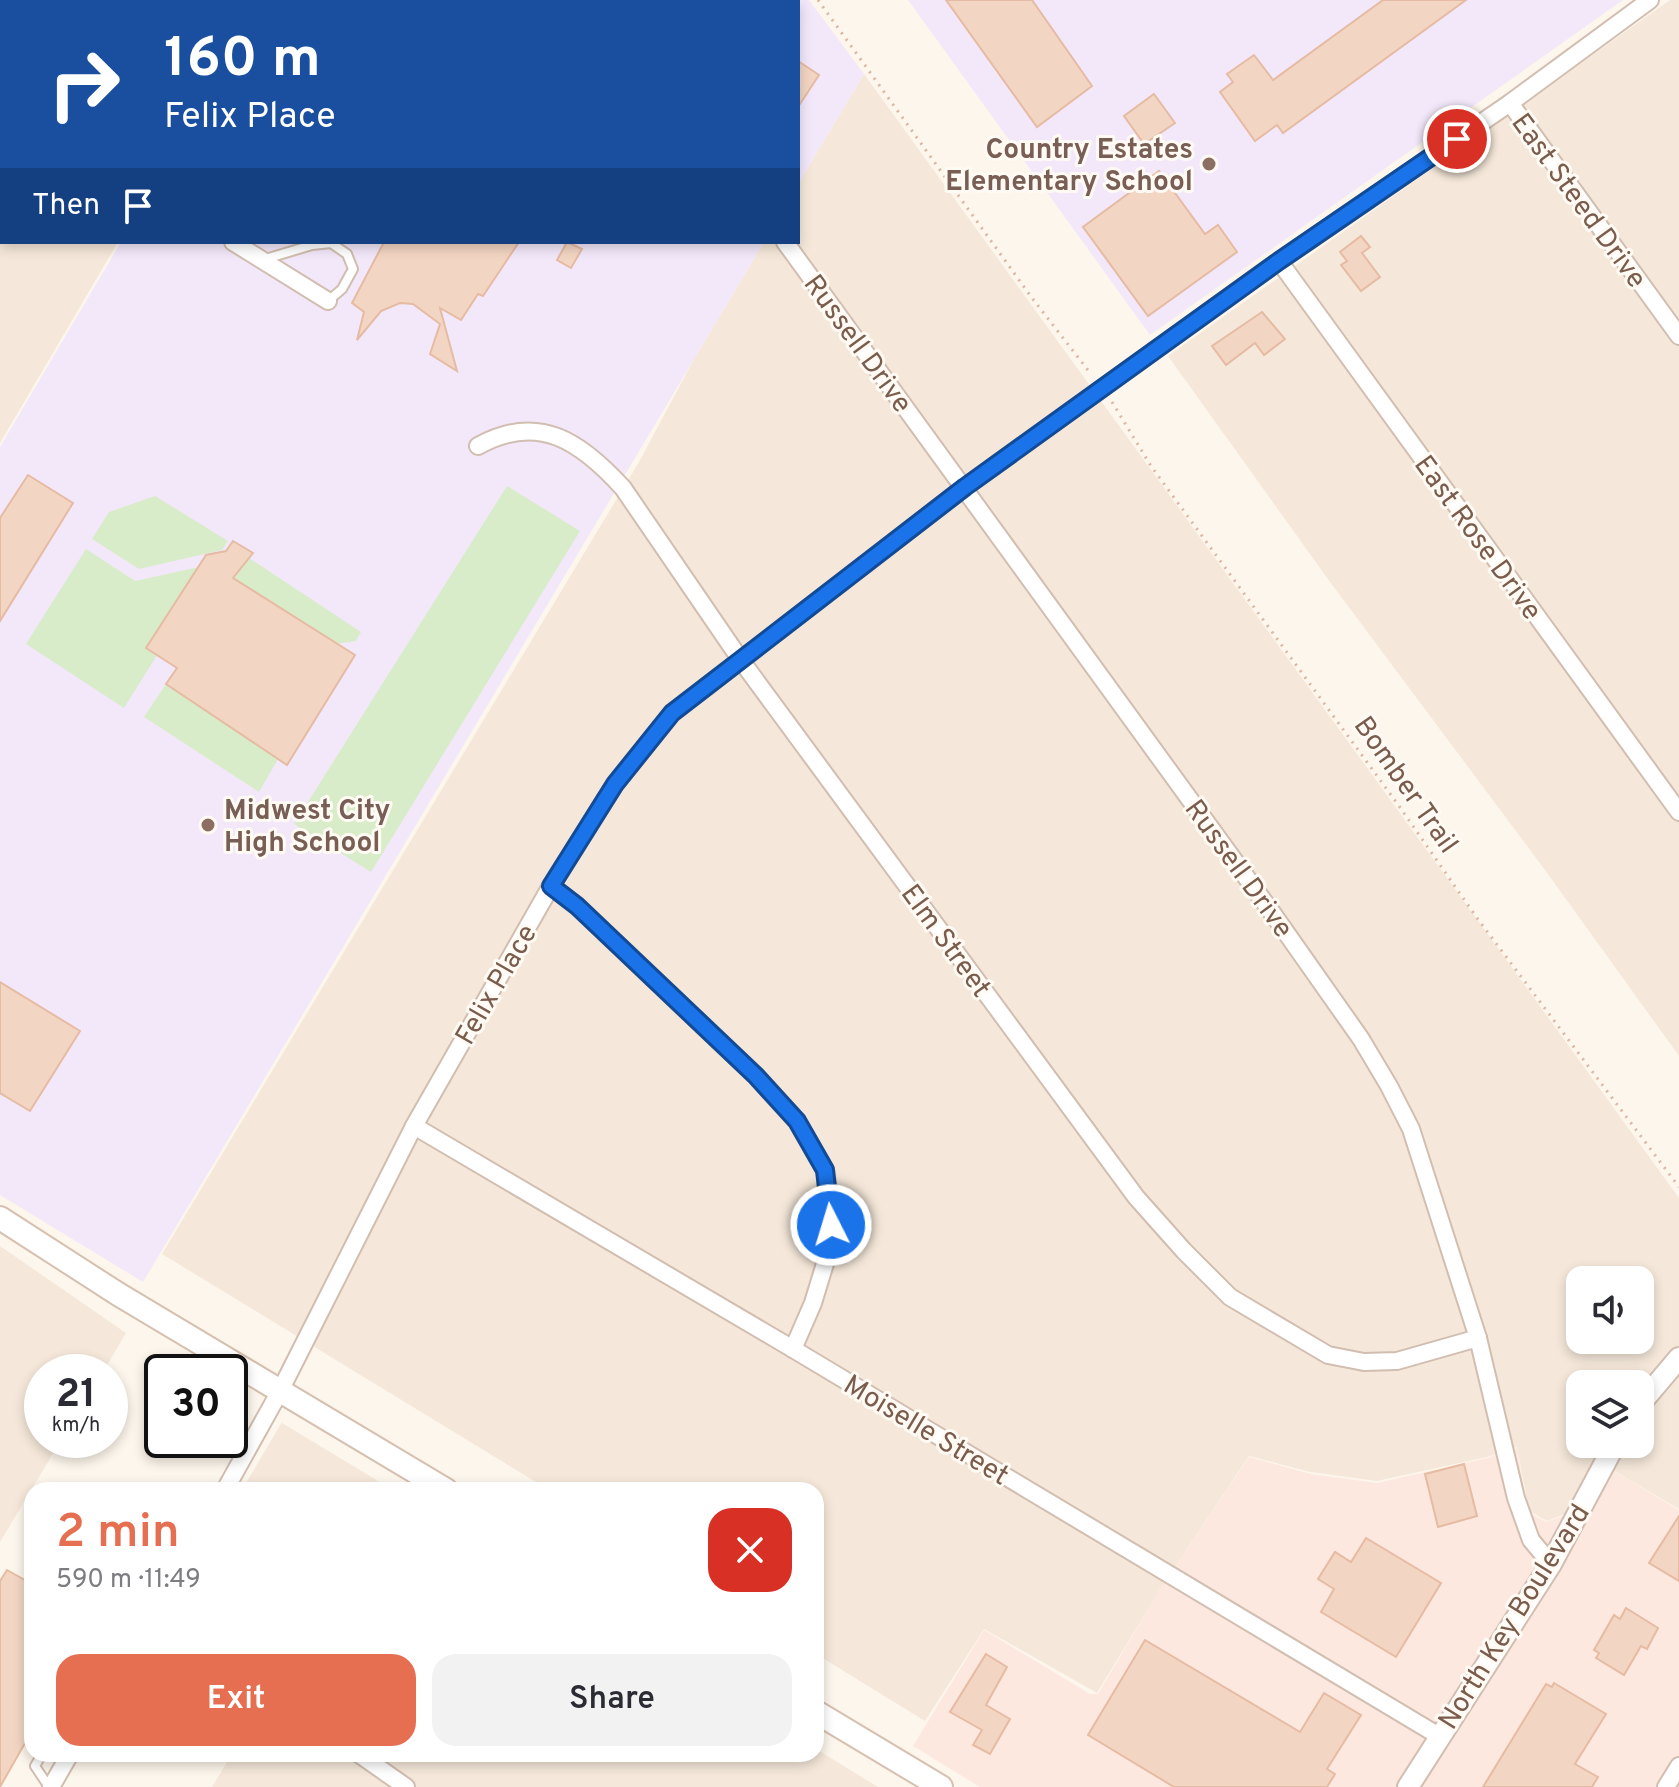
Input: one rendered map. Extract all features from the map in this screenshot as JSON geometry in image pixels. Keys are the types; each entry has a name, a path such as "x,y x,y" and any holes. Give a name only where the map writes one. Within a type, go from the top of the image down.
{"main road":[{"path":"0,1218 118,1294 433,1482"},
{"path":"824,1717 941,1787"}],"street":[{"name":"Felix Place","path":"229,1482 280,1391 414,1126 551,886 615,784 672,713 965,487 1279,261 1510,103 1650,0"},
{"name":"East Steed Drive","path":"1510,103 1679,336"},
{"path":"236,244 328,301"},
{"name":"Russell Drive","path":"786,244 1361,1039 1411,1129 1478,1338 1516,1498 1531,1540 1551,1564"},
{"name":"East Rose Drive","path":"1279,261 1679,812"},
{"name":"Elm Street","path":"478,446 497,436 531,430 547,432 581,448 623,488 740,659 1136,1197 1230,1297 1328,1355 1364,1362 1397,1361 1478,1338"},
{"path":"551,886 577,906 756,1076 797,1121 825,1170 831,1207 831,1244 813,1303 793,1349"},
{"name":"Moiselle Street","path":"414,1126 1439,1736"},
{"path":"1654,1387 1679,1358"},
{"name":"North Key Boulevard","path":"1408,1787 1551,1564 1608,1458"},
{"path":"50,1787 65,1762"},
{"path":"370,1762 406,1787"},
{"path":"1666,1787 1679,1766"}],"lane":[{"path":"262,260 322,244"},
{"path":"328,301 342,289 353,269 347,254 332,244"},
{"path":"37,1762 35,1766 50,1787"}],"path":[{"path":"818,0 1032,298 1096,380"},
{"name":"Bomber Trail","path":"1111,399 1151,466 1477,918 1679,1187"}],"shaded area":[{"path":"800,0 809,0 864,74 800,181"},
{"name":"Country Estates Elementary School","path":"908,0 1623,0 1150,335"},
{"path":"1670,0 1679,0 1679,1056 1330,582 1168,356"},
{"path":"864,74 1679,1198 1679,1509 1597,1461 1565,1514 1547,1521 1529,1511 1517,1447 1487,1457 1377,1481 1310,1472 1249,1456 1161,1588 1097,1693 984,1629 925,1721 824,1659 824,1482 536,1482 162,1254 639,462 694,359 763,244 800,244 800,181"},
{"path":"0,244 117,244 0,443"},
{"name":"Midwest City High School","path":"120,244 763,244 143,1282 0,1195 0,447"},
{"path":"0,1246 126,1333 114,1354 24,1354 24,1458 50,1458 36,1482 24,1482 24,1502 0,1542"},
{"path":"282,1422 380,1482 247,1482"},
{"path":"1517,1448 1528,1512 1546,1522 1566,1515 1597,1461 1679,1510 1679,1787 980,1787 913,1746 984,1630 1090,1694 1098,1694 1160,1589 1249,1457 1311,1474 1377,1483 1487,1458"},
{"path":"824,1754 878,1787 212,1787 227,1762 824,1762"}],"green space":[{"path":"507,486 580,531 371,872 294,824"},
{"path":"155,496 228,541 222,550 139,569 92,539 109,512"},
{"path":"86,549 135,581 199,567 146,648 157,655 124,708 26,644"},
{"path":"249,558 361,632 356,641 336,644 233,578"},
{"path":"166,684 278,759 259,792 144,717"}],"building":[{"path":"946,0 1032,0 1092,86 1037,127"},
{"name":"Country Estates Elementary School","path":"1383,0 1466,0 1283,133 1277,125 1255,141 1220,92 1233,82 1227,74 1254,55 1273,80"},
{"path":"800,62 819,75 800,104"},
{"path":"1154,94 1175,123 1144,144 1124,116"},
{"path":"1159,171 1205,234 1218,225 1237,252 1148,316 1083,227"},
{"path":"1361,236 1370,247 1362,253 1380,277 1361,291 1341,265 1347,261 1340,252"},
{"path":"383,244 518,244 483,296 478,294 461,320 440,308 457,371 430,354 440,324 413,304 400,303 381,311 357,340 364,312 352,303"},
{"path":"566,244 582,249 571,268 557,260"},
{"path":"1262,312 1285,339 1264,355 1255,343 1226,365 1212,346"},
{"path":"28,475 73,503 0,621 0,518"},
{"path":"233,541 253,553 233,578 355,655 287,765 166,684 177,668 146,648 206,555 226,551"},
{"path":"0,982 80,1031 30,1111 0,1093"},
{"path":"1464,1464 1477,1516 1438,1527 1425,1474"},
{"path":"1679,1516 1679,1581 1649,1563"},
{"path":"1366,1538 1441,1583 1396,1657 1321,1612 1334,1589 1318,1579 1335,1552 1351,1562"},
{"path":"7,1570 24,1580 24,1745 0,1787 0,1581"},
{"path":"1626,1608 1658,1628 1647,1649 1641,1646 1624,1675 1596,1658 1599,1653 1594,1650 1614,1615 1620,1619"},
{"path":"1145,1640 1300,1732 1324,1693 1361,1715 1327,1769 1335,1774 1327,1787 1174,1787 1088,1735"},
{"path":"986,1654 1007,1667 986,1705 1010,1719 990,1754 973,1745 982,1730 950,1712"},
{"path":"1554,1683 1606,1714 1575,1764 1598,1777 1592,1787 1483,1787 1546,1684 1552,1687"}],"place":[{"name":"Country Estates Elementary School","path":"1209,164"},
{"name":"Midwest City High School","path":"208,825"}],"route":[{"path":"831,1225 825,1170 797,1121 756,1076 577,906 551,886 615,784 672,713 965,487 1279,261 1457,139"}]}
